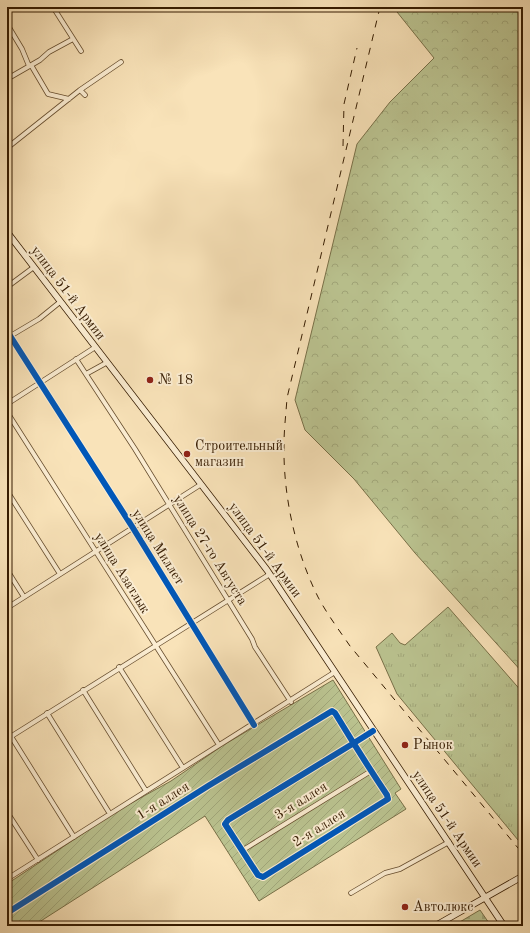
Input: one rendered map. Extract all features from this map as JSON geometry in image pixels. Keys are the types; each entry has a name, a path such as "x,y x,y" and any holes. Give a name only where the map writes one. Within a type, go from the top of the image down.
{"main road":[{"name":"улица 51-й Армии","path":"7,232 94,348 270,574 504,926"},
{"path":"434,926 523,876"}],"street":[{"path":"53,7 81,51"},
{"path":"7,24 30,66 48,94 69,99"},
{"path":"7,79 30,66 49,52 73,39"},
{"path":"7,148 80,90 121,62"},
{"path":"80,90 84,95"},
{"path":"7,287 34,267"},
{"path":"9,337 39,319 60,302"},
{"name":"улица Миллет","path":"7,331 9,337 132,528 254,725"},
{"path":"7,404 94,348"},
{"name":"улица 27-го Августа","path":"76,359 109,409 291,702"},
{"path":"86,374 106,363"},
{"name":"улица Азатлык","path":"7,412 219,745"},
{"path":"7,608 200,485"},
{"path":"7,491 60,574"},
{"path":"7,570 24,597"},
{"path":"9,737 154,645 192,624 270,574"},
{"path":"119,667 183,768"},
{"path":"7,879 219,745 291,702 335,672"},
{"path":"83,690 146,791"},
{"name":"1-я аллея","path":"7,913 201,791 332,711 354,743"},
{"path":"46,713 110,814"},
{"path":"7,730 9,737 74,837"},
{"path":"243,850 225,824 228,820 374,731"},
{"path":"354,743 371,771"},
{"name":"2-я аллея","path":"243,850 258,875 263,877 388,799 387,795 371,771"},
{"name":"3-я аллея","path":"243,850 371,771"},
{"path":"7,812 38,860"},
{"path":"351,893 385,873 400,869 449,842"}],"green space":[{"path":"393,7 523,7 523,673 415,553 354,479 305,430 295,400 357,144 390,102 434,58"},
{"path":"280,569 290,581 285,587 274,573"},
{"path":"448,607 523,693 523,846 397,694 376,647 392,633 400,643 405,645"},
{"path":"333,680 401,789 395,793 406,809 259,901 205,816 33,926 7,926 7,884 117,811 171,781 222,746"},
{"path":"480,910 491,926 453,926"}],"railway":[{"path":"380,7 287,398 284,463 288,503 303,561 318,597 333,622 350,646 523,854"},
{"path":"343,146 344,104 357,48"}],"cycle path":[{"path":"7,331 133,528 254,725"},
{"path":"7,913 208,786 332,711 335,713 348,734 354,744 387,795 388,799 263,877 258,875 225,824 228,820 354,743 373,731"}],"place":[{"name":"№ 18","path":"150,380"},
{"name":"Строительный магазин","path":"187,454"},
{"name":"Рынок","path":"405,745"},
{"name":"Автолюкс","path":"405,907"}]}
